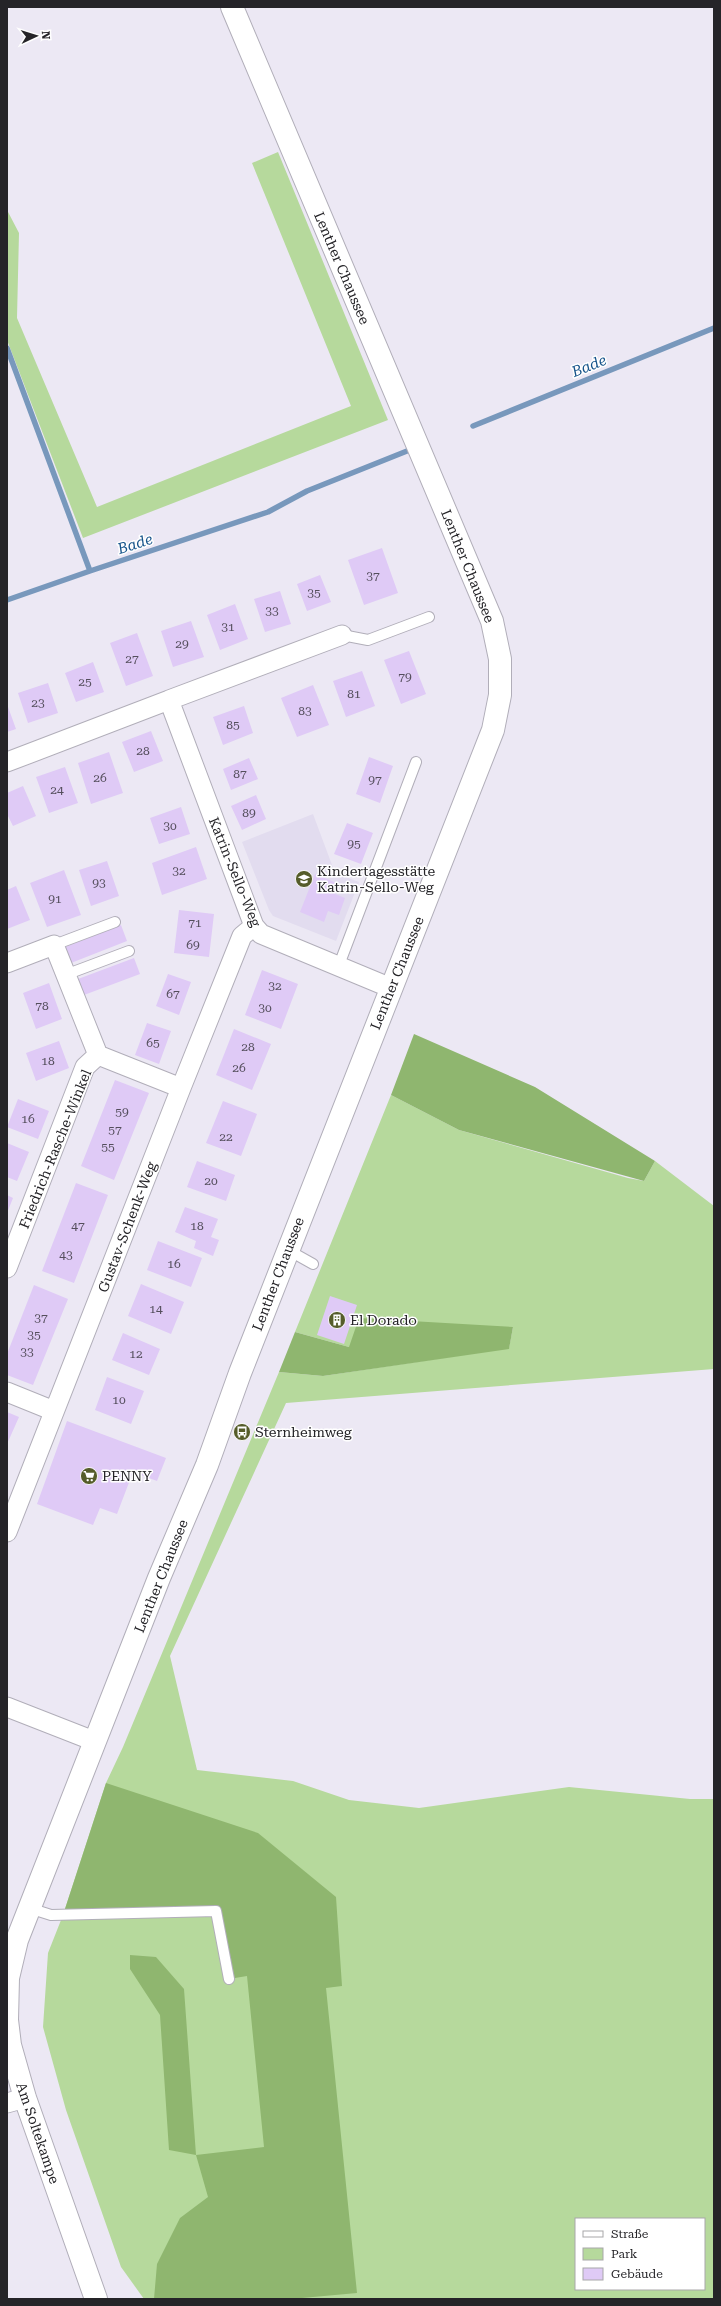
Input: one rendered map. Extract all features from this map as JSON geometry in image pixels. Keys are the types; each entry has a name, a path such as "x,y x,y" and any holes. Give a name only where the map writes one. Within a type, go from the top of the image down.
{"street":[{"name":"Lenther Chaussee","path":"17,1940 94,1741 207,1465 240,1373 493,730 500,695 500,659 492,621 466,555 232,7"},
{"path":"7,762 342,635"},
{"name":"Katrin-Sello-Weg","path":"169,700 254,926 261,934 391,988"},
{"name":"Gustav-Schenk-Weg","path":"7,1532 242,936 254,926"},
{"path":"7,963 54,945"},
{"name":"Friedrich-Rasche-Winkel","path":"54,945 98,1055 181,1088"},
{"name":"Friedrich-Rasche-Winkel","path":"7,1268 85,1067 98,1055"},
{"path":"7,1392 54,1411"},
{"path":"7,1707 94,1741"},
{"name":"Am Soltekampe","path":"17,1940 8,1978 7,2020 16,2100 96,2299"}],"lane":[{"path":"342,635 368,640 429,617"},
{"path":"338,965 416,762"},
{"path":"54,945 115,922"},
{"path":"66,975 129,951"},
{"path":"288,1250 313,1264"},
{"path":"29,1908 51,1915 216,1911 229,1979"}],"shaded area":[{"name":"Kindertagesstätte Katrin-Sello-Weg","path":"313,814 335,873 359,882 336,941 273,916 269,910 242,842"}],"green space":[{"path":"278,152 388,420 83,538 7,340 7,210 19,233 17,318 97,507 351,406 252,163"},
{"path":"414,1034 535,1087 655,1161 644,1181 459,1130 391,1095"},
{"path":"391,1095 459,1130 628,1178 644,1181 655,1161 714,1206 714,1369 286,1403 170,1656 197,1770 293,1781 349,1800 419,1808 569,1787 690,1799 714,1799 714,2299 144,2299 121,2267 66,2110 43,2027 48,1953 63,1915 106,1783 123,1747 279,1372 323,1376 509,1348 513,1327 349,1347 295,1332"},
{"path":"359,1318 513,1327 509,1349 323,1376 279,1372 295,1332 349,1347"},
{"path":"106,1783 258,1833 336,1897 342,1986 326,1988 357,2293 291,2299 154,2299 157,2264 180,2218 208,2197 196,2155 264,2147 247,1976 229,1979 216,1911 63,1915"},
{"path":"130,1955 156,1957 184,1989 196,2155 169,2150 160,2015 130,1969"}],"building":[{"path":"382,548 398,593 364,605 348,560"},
{"path":"320,575 331,602 307,611 297,584"},
{"path":"280,591 291,624 265,632 254,599"},
{"path":"235,604 248,639 220,650 207,615"},
{"path":"191,621 204,657 173,667 161,631"},
{"path":"137,633 153,676 126,686 110,643"},
{"path":"409,651 426,694 401,704 384,660"},
{"path":"93,662 104,692 76,702 65,673"},
{"path":"362,671 375,706 346,717 333,681"},
{"path":"48,683 58,713 28,723 18,693"},
{"path":"313,685 329,725 297,737 281,698"},
{"path":"7,704 16,729 7,732"},
{"path":"244,706 253,733 223,745 213,717"},
{"path":"151,731 163,761 134,772 122,742"},
{"path":"109,752 123,793 91,804 78,763"},
{"path":"369,757 393,766 380,803 356,794"},
{"path":"249,758 258,779 231,790 223,769"},
{"path":"65,767 78,803 49,813 36,777"},
{"path":"23,786 36,816 13,826 7,814 7,793"},
{"path":"256,795 266,819 242,830 231,806"},
{"path":"181,807 190,834 159,844 150,818"},
{"path":"347,823 373,833 361,864 334,854"},
{"path":"196,847 207,879 162,895 152,863"},
{"path":"107,861 119,896 91,906 79,870"},
{"path":"64,870 81,915 47,927 30,883"},
{"path":"315,874 339,884 335,894 345,898 339,915 328,911 324,922 300,912"},
{"path":"16,886 30,920 7,929 7,890"},
{"path":"179,910 214,914 209,957 174,953"},
{"path":"121,925 127,941 71,963 65,947"},
{"path":"134,958 140,974 84,995 78,979"},
{"path":"262,970 298,984 281,1029 245,1015"},
{"path":"168,974 191,982 179,1015 156,1006"},
{"path":"49,983 62,1019 36,1029 23,993"},
{"path":"147,1023 171,1031 159,1064 135,1055"},
{"path":"234,1029 271,1044 252,1090 216,1075"},
{"path":"59,1041 69,1068 36,1081 26,1053"},
{"path":"115,1080 149,1093 114,1180 81,1166"},
{"path":"18,1099 49,1111 38,1139 7,1127"},
{"path":"223,1101 257,1114 241,1156 206,1143"},
{"path":"7,1143 29,1152 17,1181 7,1177"},
{"path":"197,1161 235,1175 226,1201 187,1187"},
{"path":"76,1183 108,1195 74,1283 42,1271"},
{"path":"7,1195 13,1198 7,1213"},
{"path":"185,1207 218,1219 211,1237 219,1240 213,1256 194,1248 196,1241 175,1232"},
{"path":"158,1241 202,1258 191,1287 147,1270"},
{"path":"141,1284 184,1302 171,1334 128,1316"},
{"path":"34,1285 68,1299 33,1385 7,1375 7,1354"},
{"name":"El Dorado","path":"330,1296 357,1305 344,1344 317,1335"},
{"path":"123,1333 160,1349 149,1375 112,1360"},
{"path":"107,1377 144,1391 131,1424 95,1410"},
{"path":"7,1412 19,1417 7,1444"},
{"name":"PENNY","path":"67,1421 166,1458 157,1481 133,1472 117,1514 100,1508 93,1525 37,1504"}],"waterway":[{"name":"Bade","path":"473,426 714,328"},
{"name":"Bade","path":"7,348 90,571 268,512 307,491 407,451"},
{"path":"7,600 90,571"}],"place":[{"name":"Kindertagesstätte Katrin-Sello-Weg","path":"304,879"},
{"name":"El Dorado","path":"337,1320"},
{"name":"Sternheimweg","path":"242,1432"},
{"name":"PENNY","path":"89,1476"}]}
